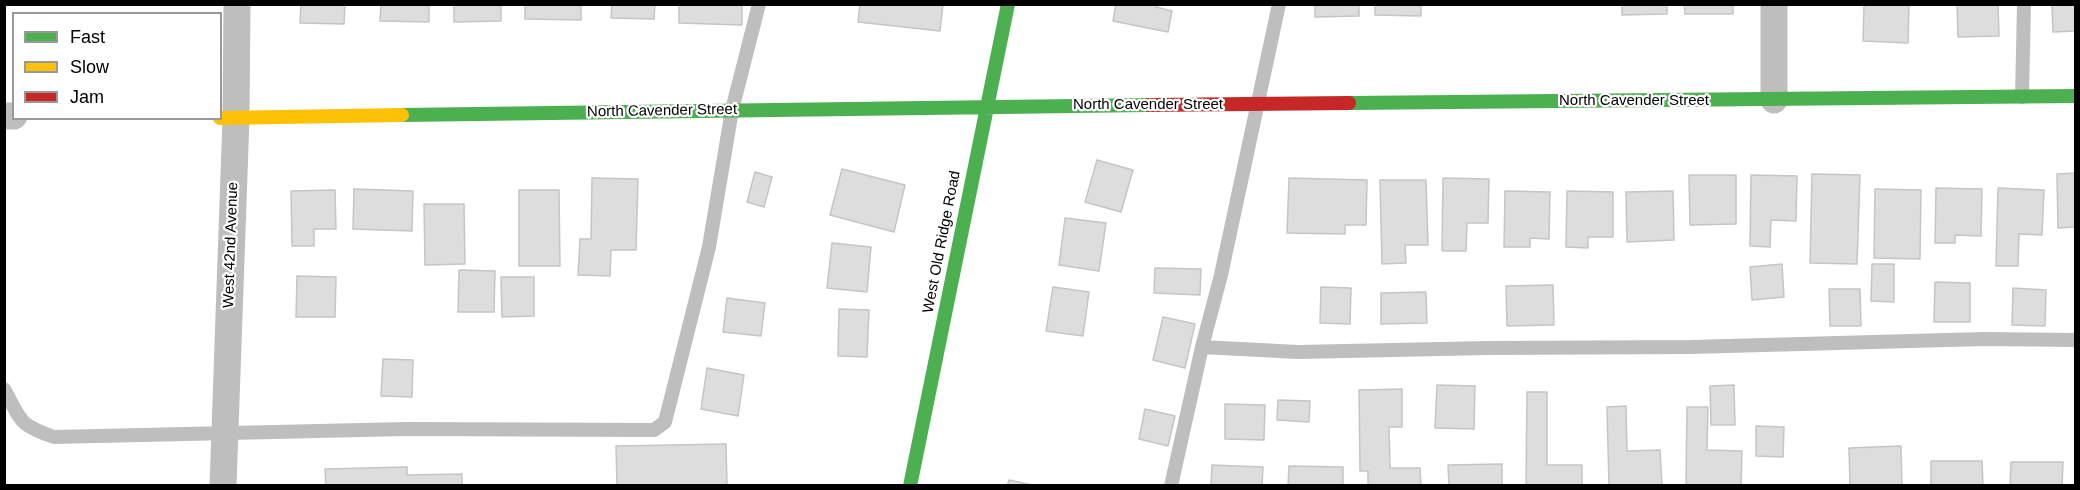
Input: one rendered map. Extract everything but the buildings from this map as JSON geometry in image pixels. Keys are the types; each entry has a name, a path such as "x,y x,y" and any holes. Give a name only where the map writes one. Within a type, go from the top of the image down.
{"street":[{"name":"West 42nd Avenue","path":"223,486 228,118 237,4"},
{"name":"West Old Ridge Road","path":"910,486 1008,4"},
{"path":"1774,4 1774,100"},
{"name":"North Cavender Street","path":"228,118 732,110 854,111 986,106 2076,96"}],"lane":[{"path":"4,389 17,416 31,429 54,437 406,429 654,430 665,422 706,259 732,110 759,4"},
{"path":"1171,486 1237,203 1279,4"},
{"path":"2022,97 2024,4"},
{"path":"1202,346 1298,352 1691,347 1983,339 2076,340"}],"traffic: fast":[{"path":"910,486 1008,4"},
{"path":"1349,103 2076,96"},
{"path":"402,115 1149,105"}],"traffic: slow":[{"path":"222,118 402,115"}],"traffic: jam":[{"path":"1149,105 1349,103"}]}
